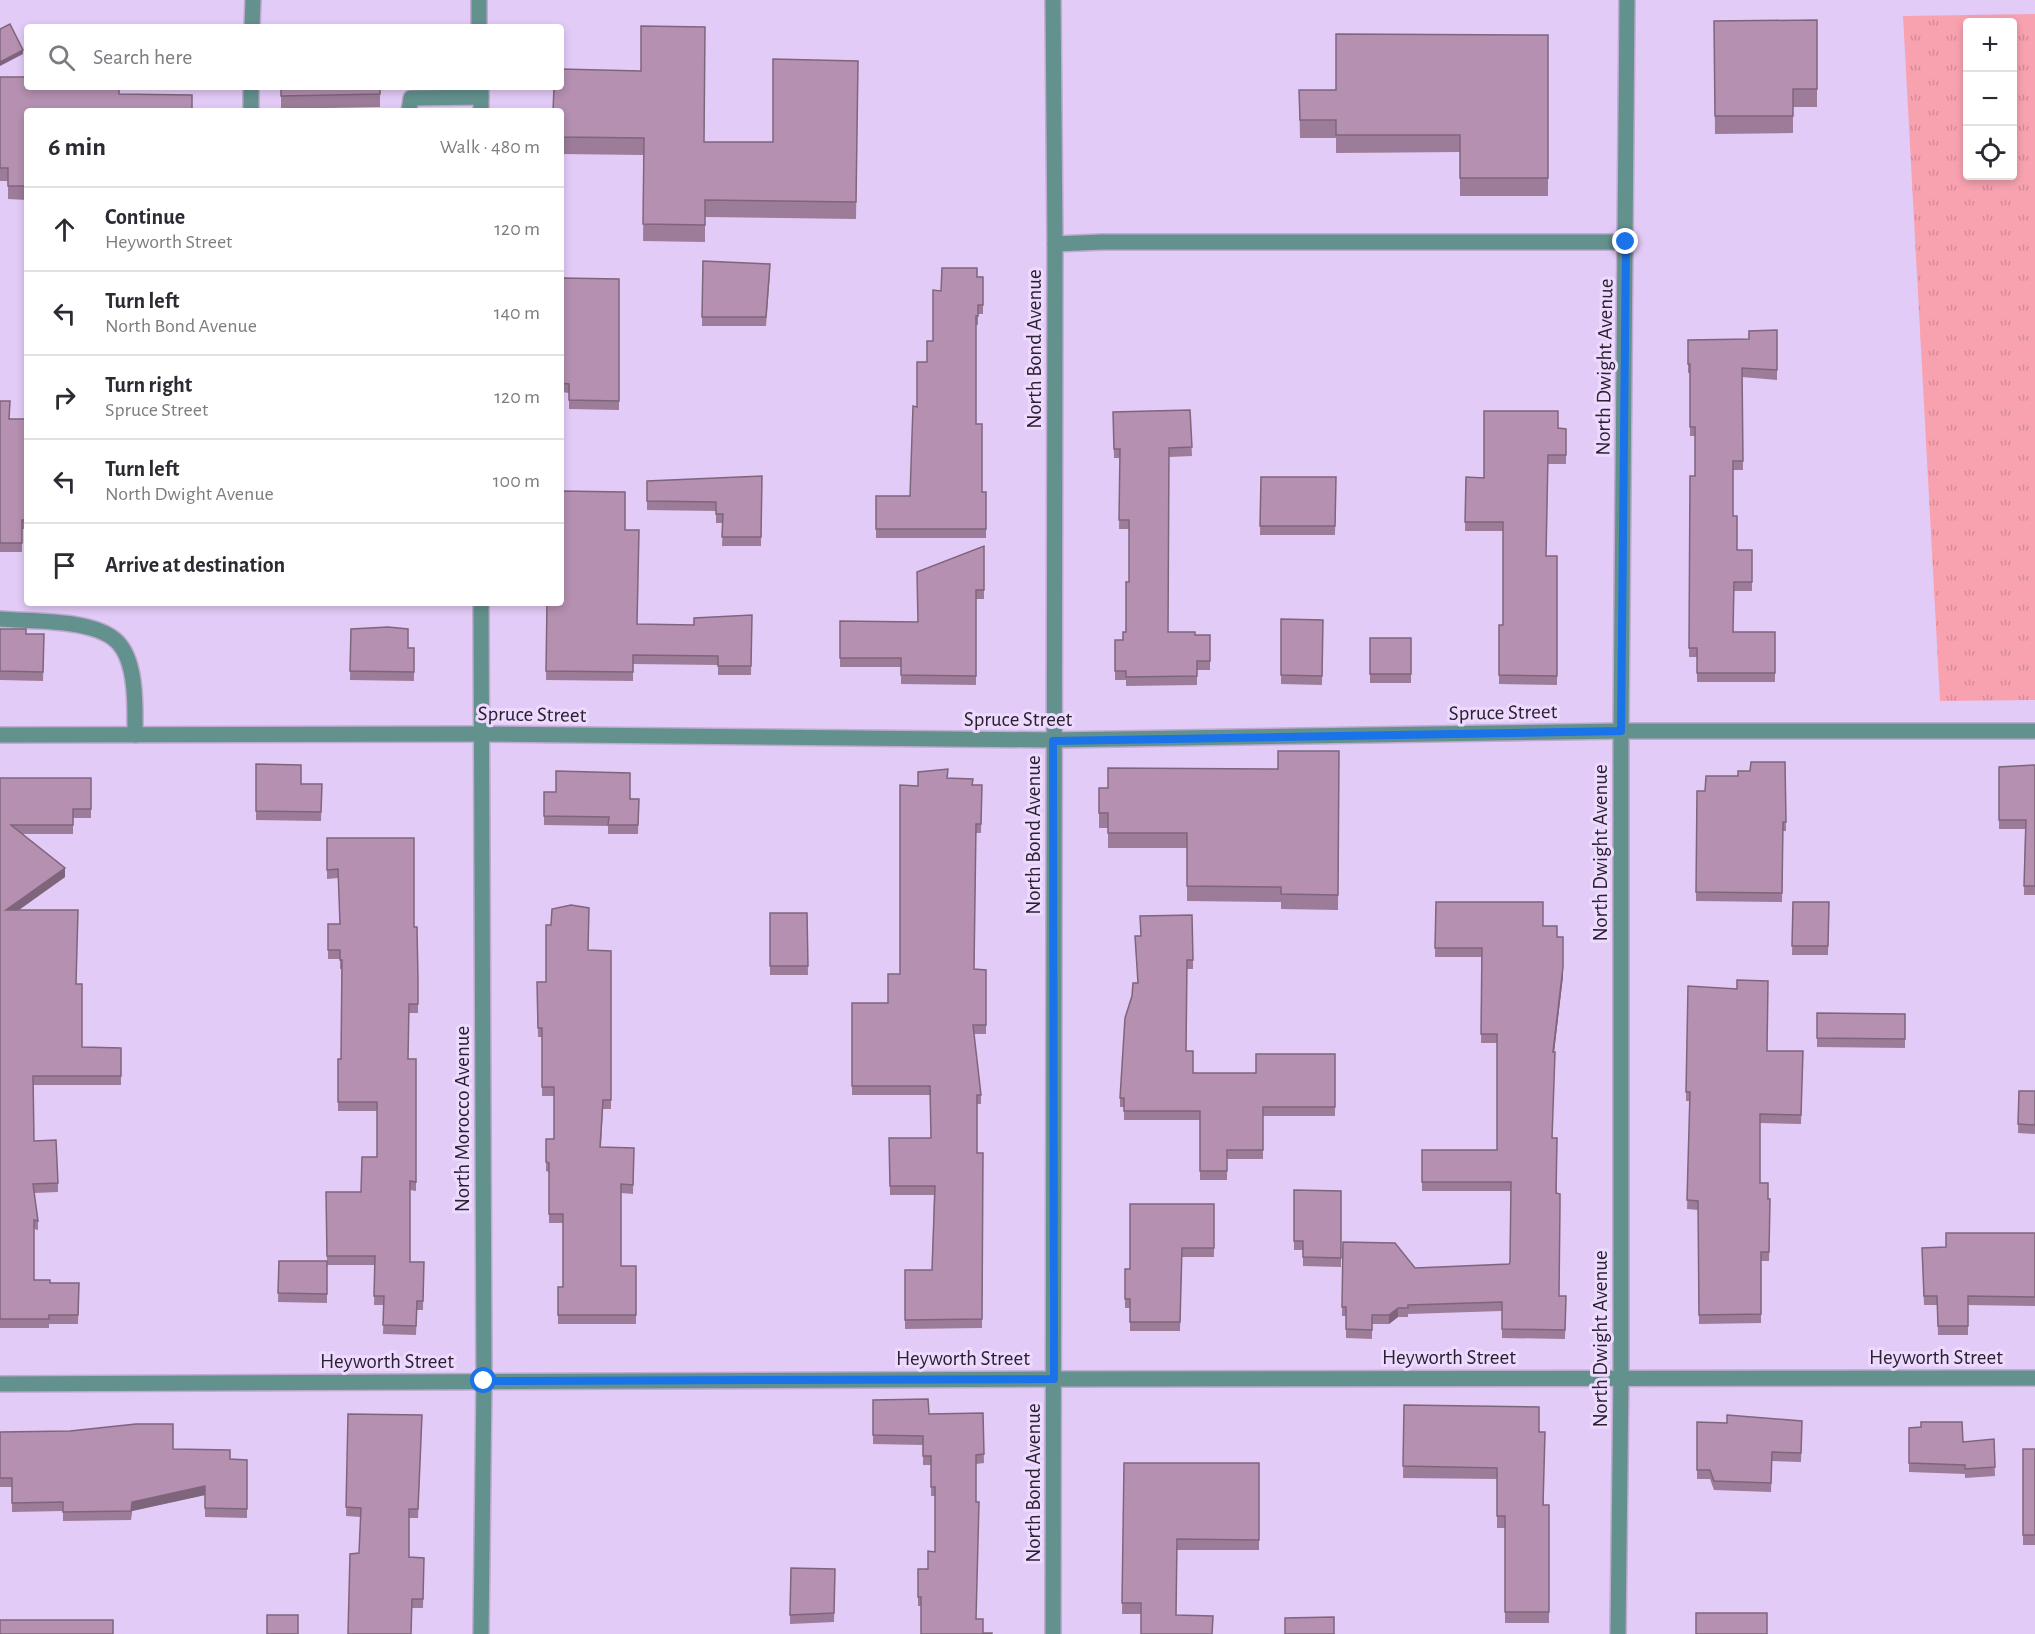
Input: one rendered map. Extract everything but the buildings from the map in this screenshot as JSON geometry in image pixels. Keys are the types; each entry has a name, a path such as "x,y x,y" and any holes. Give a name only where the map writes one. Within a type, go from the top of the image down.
{"street":[{"path":"252,24 253,0"},
{"path":"479,0 479,24"},
{"name":"North Bond Avenue","path":"1053,0 1055,244 1053,1634"},
{"name":"North Dwight Avenue","path":"1618,1634 1621,1378 1621,731 1627,0"},
{"path":"251,90 251,108"},
{"path":"409,108 411,98 481,98"},
{"path":"1055,244 1102,242 1626,242"},
{"name":"North Morocco Avenue","path":"481,606 484,1381 481,1634"},
{"path":"0,620 74,624 97,628 109,634 120,644 130,667 135,708 135,735"},
{"name":"Spruce Street","path":"0,735 481,734 1053,741 1621,731 2035,731"},
{"name":"Heyworth Street","path":"0,1384 1054,1379 2035,1378"}],"green space":[{"path":"2035,14 2035,700 1940,701 1903,16"}],"route":[{"path":"484,1381 1054,1379 1053,741 1621,731 1626,242"}]}
